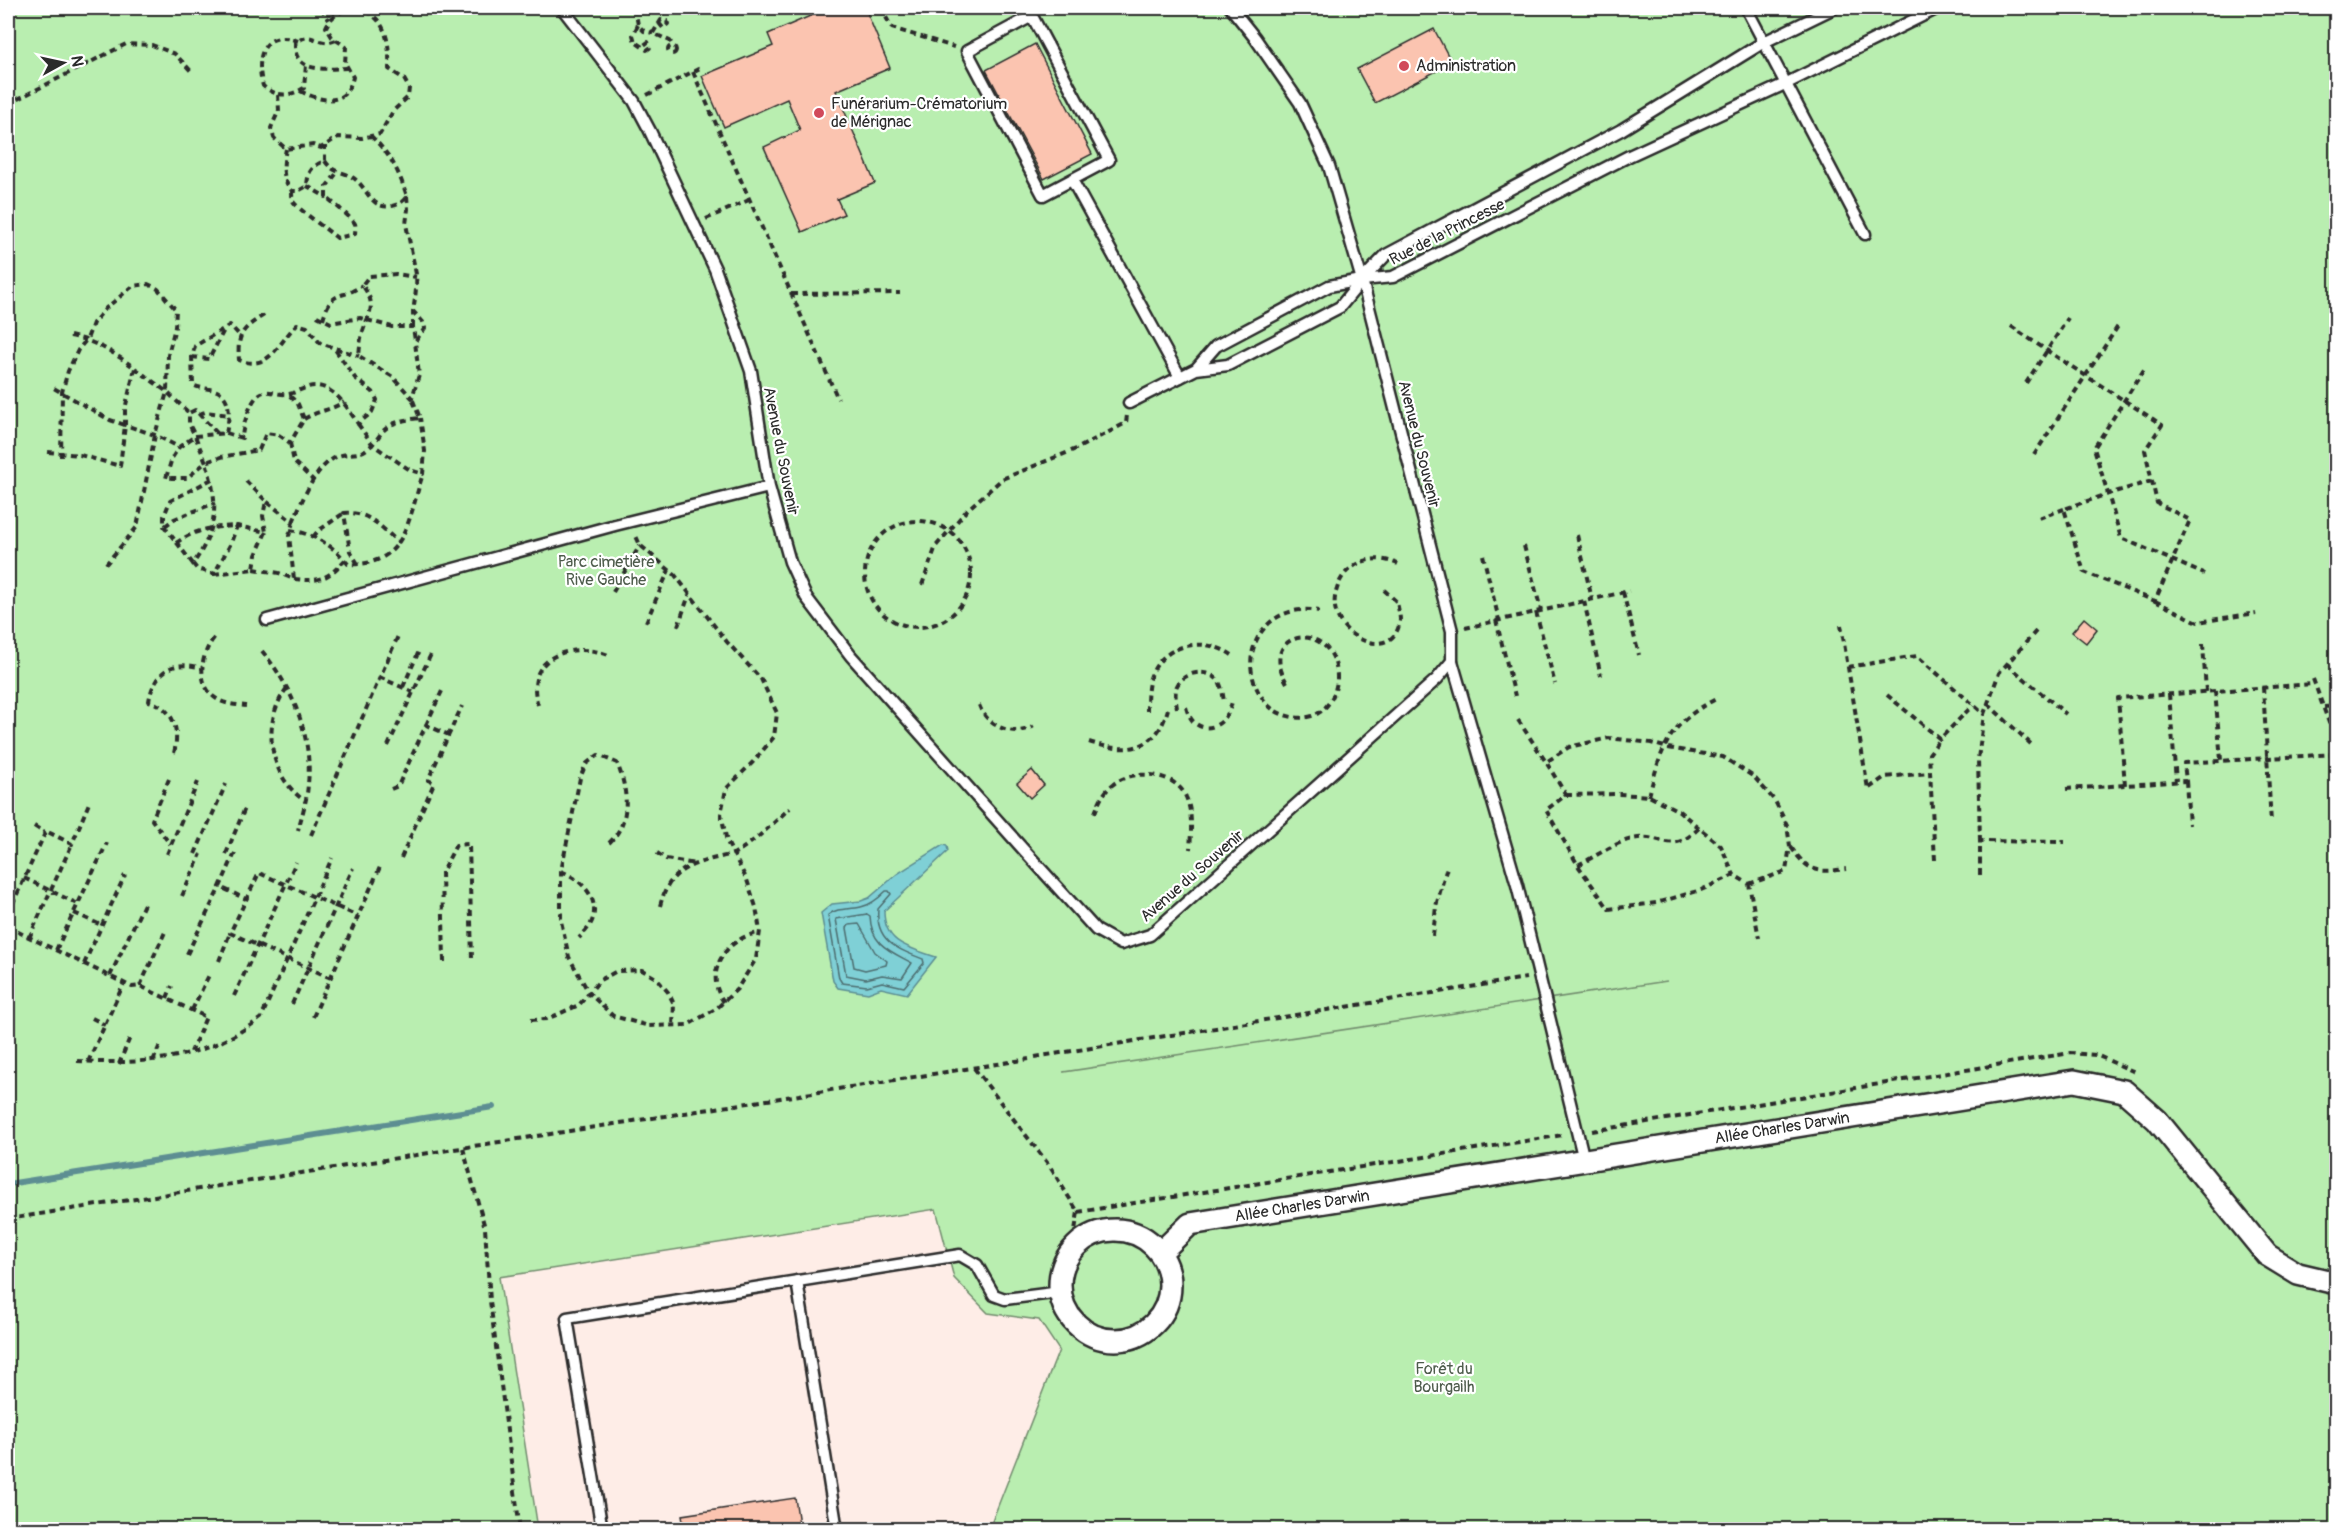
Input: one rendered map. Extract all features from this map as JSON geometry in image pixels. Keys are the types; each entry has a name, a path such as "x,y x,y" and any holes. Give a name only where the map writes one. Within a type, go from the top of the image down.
{"street":[{"name":"Allée Charles Darwin","path":"1161,1252 1190,1224 2074,1081 2124,1091 2157,1120 2267,1255 2298,1274 2337,1283"},
{"path":"1106,1230 1125,1230 1137,1233 1154,1244 1161,1252 1169,1270 1171,1289 1166,1308 1148,1330 1130,1338 1109,1340 1091,1335 1074,1322 1064,1305 1061,1292 1063,1266 1072,1249 1088,1236 1106,1230"}],"lane":[{"name":"Avenue du Souvenir","path":"562,8 634,101 650,130 715,269 751,371 769,487 790,562 806,597 851,656 1096,930 1121,944 1150,935 1437,679 1452,661 1452,631 1362,280 1329,166 1300,103 1231,8"},
{"path":"1746,8 1865,234"},
{"name":"Rue de la Princesse","path":"1362,280 1386,255 1621,130 1764,42 1834,8"},
{"name":"Rue de la Princesse","path":"1362,280 1393,277 1629,156 1786,83 1938,8"},
{"path":"1032,16 1109,160 1043,195 967,51 1032,16"},
{"path":"1072,180 1180,377"},
{"path":"1196,369 1216,346 1329,286 1362,280"},
{"path":"1129,402 1196,369 1228,365 1340,307 1362,280"},
{"path":"267,620 630,521 769,487"},
{"path":"1452,661 1517,885 1584,1160"},
{"path":"602,1530 567,1318 960,1255 977,1265 994,1295 1005,1299 1061,1292"},
{"path":"797,1281 837,1530"}],"path":[{"path":"321,8 329,20"},
{"path":"286,149 313,145 321,148 338,137 372,137 380,134 393,111 408,97 409,88 404,80 389,69 389,43 385,30 368,10 357,8 340,13 329,20 326,27 332,37 346,47 345,63 353,77 348,93 341,97 321,99 300,91"},
{"path":"635,8 638,25 644,31 670,41 673,46"},
{"path":"881,8 892,28 967,51"},
{"path":"653,33 659,23"},
{"path":"638,25 633,35 636,42 643,46"},
{"path":"337,40 322,43 307,37 295,44 295,55 300,63 306,65 347,68"},
{"path":"298,42 288,38 268,43 261,53 259,73 263,86 278,95 300,91 304,88 306,65"},
{"path":"8,104 126,44 152,45 175,54 191,71"},
{"path":"634,101 700,68"},
{"path":"693,72 838,399"},
{"path":"278,95 279,110 271,128 274,138 286,149"},
{"path":"372,137 389,154 397,167 407,196 406,224 417,277 412,327 418,375 412,398"},
{"path":"325,146 325,161 337,173 353,177 374,203 383,207 393,206 404,201 407,196"},
{"path":"286,149 285,184 292,191 293,201 298,208 314,218 337,238 355,234 356,225 352,218 342,213 326,197 307,186"},
{"path":"307,186 308,175 312,168 325,161"},
{"path":"326,197 326,187 337,173"},
{"path":"292,191 298,191 307,186"},
{"path":"694,224 749,200"},
{"path":"323,319 330,301 336,296 357,289 369,276 396,274 417,277"},
{"path":"61,455 62,392 68,371 78,350 87,339 93,323 106,308 133,286 148,284 158,289 176,310 175,327 168,355 168,392 155,435 137,528 106,564"},
{"path":"359,356 363,329 371,311 370,297 362,285"},
{"path":"791,294 900,293"},
{"path":"413,311 423,322 425,328 415,342"},
{"path":"264,315 254,321 240,336 239,360 249,364 267,361 297,324 307,327 320,343 359,356 393,377 412,398 420,418 425,450 423,474 411,506 407,529 399,543 382,560 359,565 348,564 335,549 313,537 290,530"},
{"path":"317,316 331,323 360,318 392,327 412,327"},
{"path":"2026,383 2068,318"},
{"path":"226,433 230,415 224,396 217,391 193,385 192,357 195,346 230,325 240,336"},
{"path":"2011,326 2162,425 2145,450 2157,503 2190,520 2155,601"},
{"path":"2034,455 2118,326"},
{"path":"192,357 209,359 225,328"},
{"path":"70,336 87,339 111,350 168,392 189,412 189,424 212,479 215,503 213,527 193,564"},
{"path":"334,348 355,378 373,392 377,400 372,412 358,424"},
{"path":"48,452 80,455 120,466 125,409 135,368"},
{"path":"2145,368 2094,448 2121,538 2204,574"},
{"path":"314,481 294,462 290,443 279,435 266,433 259,450 206,462 187,478 166,478 172,458 179,447 195,436 226,433 242,438 242,429 256,395 263,391 288,394 316,386 331,392 344,402 373,445 410,470 423,474"},
{"path":"52,387 110,420 155,435 179,447"},
{"path":"288,394 298,404 304,419"},
{"path":"290,443 304,419 315,412 332,410 344,402"},
{"path":"922,585 936,546 967,510 1002,479 1076,449 1126,423 1129,402"},
{"path":"189,412 195,410 217,433"},
{"path":"199,414 205,412 230,415"},
{"path":"294,579 290,530 322,469 334,458 345,454 362,453 373,445 384,430 396,422 420,418"},
{"path":"212,479 170,501 164,516 164,526 197,569 214,574 254,570 279,573 294,579 316,581 331,575 345,560"},
{"path":"246,481 266,501 293,522"},
{"path":"2039,518 2151,481"},
{"path":"254,570 256,555 266,532 263,516 266,501"},
{"path":"164,526 174,519 215,503"},
{"path":"2064,509 2084,572 2155,601 2198,622 2256,613"},
{"path":"313,537 345,513 357,512 373,520 399,543"},
{"path":"345,513 350,551 359,565"},
{"path":"609,843 616,836 624,821 626,806 624,779 617,763 598,755 586,764 580,778 561,871 561,921 569,957 589,993 613,1016 650,1026 688,1025 724,1002 738,990 756,959 759,933 756,907 747,880 732,854 721,814 726,789 774,737 777,713 761,679 727,642 669,570 640,545 630,521"},
{"path":"911,521 931,522 950,530 961,541 969,555 972,570 971,586 962,607 945,622 923,628 901,626 881,614 869,597 864,578 867,558 876,540 892,527 911,521"},
{"path":"176,543 190,533 213,527 237,526 266,532"},
{"path":"214,574 230,546 237,526"},
{"path":"1578,535 1592,599"},
{"path":"613,592 640,545"},
{"path":"1524,546 1554,684"},
{"path":"1483,555 1515,696"},
{"path":"1384,590 1397,602 1400,620 1396,632 1386,641 1376,644 1363,641 1348,632 1336,614 1335,596 1340,579 1351,568 1366,560 1385,558 1398,564"},
{"path":"646,622 669,570"},
{"path":"1452,631 1629,591"},
{"path":"1623,592 1639,655"},
{"path":"678,626 690,594"},
{"path":"1584,601 1601,676"},
{"path":"1287,683 1279,670 1278,660 1282,649 1291,639 1305,637 1319,641 1329,651 1337,670 1336,688 1328,704 1319,713 1304,718 1282,714 1271,708 1252,681 1251,661 1258,635 1268,623 1287,612 1304,608 1319,611"},
{"path":"1841,625 1868,789 1885,777 1930,773"},
{"path":"1980,875 1978,759 1984,714 1999,673 2037,630"},
{"path":"311,834 398,636"},
{"path":"214,638 207,646 202,668 207,688 215,698 246,706"},
{"path":"1147,711 1150,679 1156,667 1170,653 1183,646 1201,644 1219,647 1232,655"},
{"path":"2203,644 2206,692"},
{"path":"538,705 535,696 536,679 542,666 551,657 565,651 579,649 596,649 610,656"},
{"path":"262,651 287,688 299,714 305,735 308,783 298,830"},
{"path":"403,687 420,651"},
{"path":"388,747 432,652"},
{"path":"1848,667 1917,656 1984,714"},
{"path":"2007,664 2066,714"},
{"path":"174,753 177,735 175,724 169,712 161,705 149,701 152,686 170,668 182,665 202,668"},
{"path":"1177,708 1177,688 1182,679 1192,673 1206,673 1217,679 1224,702"},
{"path":"379,677 414,692"},
{"path":"2125,786 2118,698 2313,681 2337,742"},
{"path":"2263,687 2271,823"},
{"path":"287,688 278,700 273,716 271,736 273,753 287,785 305,801"},
{"path":"391,789 398,786 442,691"},
{"path":"2216,691 2221,760"},
{"path":"2169,694 2176,781"},
{"path":"1887,695 1940,739"},
{"path":"1649,796 1664,747 1676,729 1696,709 1716,699"},
{"path":"1186,707 1191,721 1200,727 1213,727 1224,722 1230,712 1232,701"},
{"path":"1988,704 2033,746"},
{"path":"979,705 981,711 997,726 1010,732 1024,732 1034,726"},
{"path":"1935,860 1929,754 1940,739 1973,705"},
{"path":"401,858 434,783 428,780 462,706"},
{"path":"2324,707 2337,706"},
{"path":"1089,742 1130,749 1146,743 1156,736 1168,709"},
{"path":"1518,720 1566,795"},
{"path":"426,725 449,735"},
{"path":"1546,762 1569,747 1609,738 1651,743 1724,758 1754,777 1775,801 1787,825 1790,846 1786,871 1749,884"},
{"path":"2189,825 2184,763 2337,754"},
{"path":"1095,813 1109,787 1116,783 1141,774 1160,777 1176,785 1186,797 1191,833 1190,849"},
{"path":"169,779 152,820 171,844"},
{"path":"2066,789 2186,781"},
{"path":"166,854 198,782"},
{"path":"182,896 226,784"},
{"path":"2337,788 2335,808 2337,831"},
{"path":"1734,875 1701,890 1656,903 1610,909 1578,865 1546,810 1566,795 1619,794 1649,796 1679,810 1721,846 1734,875 1749,884 1759,938"},
{"path":"29,938 89,803"},
{"path":"226,854 245,808"},
{"path":"660,906 663,891 681,870 732,854 758,838 790,808"},
{"path":"34,826 72,844"},
{"path":"1578,865 1630,839 1642,837 1675,844 1688,839 1700,827"},
{"path":"8,910 45,833"},
{"path":"1980,841 2065,842"},
{"path":"56,950 107,843"},
{"path":"444,962 442,872 456,845 469,844 472,959"},
{"path":"1790,846 1799,860 1812,870 1826,872 1846,869"},
{"path":"657,853 666,860 695,864"},
{"path":"187,954 235,854"},
{"path":"77,1061 119,1064 153,1061 191,1053 243,1031 261,1018 313,896 332,858"},
{"path":"234,996 296,861"},
{"path":"313,1017 380,867"},
{"path":"1433,936 1436,906 1448,867"},
{"path":"292,1004 353,868"},
{"path":"561,871 573,875 588,889 593,904 594,916 590,926 579,938"},
{"path":"219,961 259,873 358,916"},
{"path":"84,964 125,875"},
{"path":"24,878 78,904"},
{"path":"220,887 246,898"},
{"path":"110,976 144,904"},
{"path":"74,913 101,925"},
{"path":"8,927 132,987 140,986 206,1017 191,1053"},
{"path":"140,986 166,930"},
{"path":"230,933 331,978"},
{"path":"724,1002 717,988 716,976 717,965 722,954 739,938 759,933"},
{"path":"531,1020 547,1020 579,1005 600,980 617,971 642,970 656,978 668,992 674,1004 673,1026"},
{"path":"192,1010 209,975"},
{"path":"1035,1057 1539,976"},
{"path":"88,1062 124,983"},
{"path":"167,998 172,986"},
{"path":"92,1018 105,1025"},
{"path":"119,1064 131,1035"},
{"path":"153,1061 160,1046"},
{"path":"8,1219 1029,1059"},
{"path":"974,1068 1049,1166 1078,1212 1072,1249"},
{"path":"463,1148 485,1228 490,1302 520,1530"}],"shaded area":[{"path":"936,1209 954,1278 988,1313 1039,1320 1059,1350 989,1529 538,1529 499,1277"}],"green space":[{"name":"Parc cimetière Rive Gauche","path":"8,8 2336,8 2336,1529 989,1529 1059,1350 1039,1320 988,1313 954,1278 936,1209 499,1277 538,1529 8,1529","holes":["1667,981 1064,1072 1063,1072"]}],"water":[{"path":"943,845 947,846 948,851 884,911 888,931 894,938 908,947 936,957 907,994 881,988 868,993 838,988 833,981 821,913 832,904 869,898 897,874"}],"building":[{"name":"Funérarium-Crématorium de Mérignac","path":"829,8 865,8 890,68 836,91 875,183 837,199 844,214 802,232 764,147 800,130 787,99 724,127 702,76 773,46 768,34"},
{"name":"Administration","path":"1434,29 1452,63 1375,103 1357,69"},
{"path":"1035,44 1092,154 1044,179 986,70"},
{"path":"2084,618 2097,629 2086,643 2072,632"},
{"path":"1032,770 1044,785 1030,798 1017,783"},
{"path":"795,1498 800,1530 684,1530 682,1515"}],"waterway":[{"path":"8,1184 493,1107"}],"place":[{"name":"Administration","path":"1404,66"},
{"name":"Funérarium-Crématorium de Mérignac","path":"819,113"}],"park label":[{"name":"Forêt du Bourgailh","path":"1444,1378"}]}
